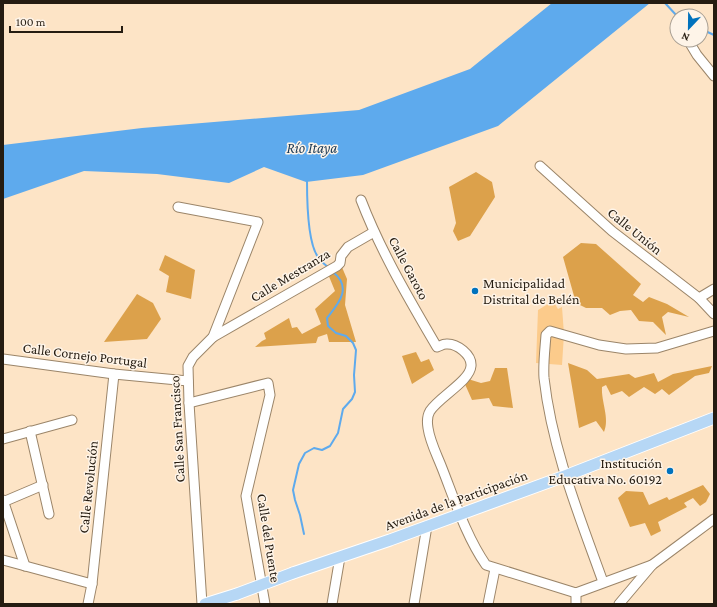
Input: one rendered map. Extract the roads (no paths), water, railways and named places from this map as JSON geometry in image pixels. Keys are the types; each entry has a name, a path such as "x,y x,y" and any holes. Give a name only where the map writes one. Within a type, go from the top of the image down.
{"main road":[{"name":"Avenida de la Participación","path":"205,604 237,594 565,476 714,418"}],"street":[{"path":"693,48 714,76"},
{"name":"Calle Unión","path":"540,166 612,231 699,298 714,314"},
{"name":"Calle Garoto","path":"361,200 374,232 403,290 437,347 446,344 457,346 464,351 470,359 471,366 468,375 436,404 430,411 427,419 429,436 460,514"},
{"name":"Calle San Francisco","path":"178,207 258,222 213,337 193,357 188,366 202,604"},
{"name":"Calle Mestranza","path":"213,337 337,266 340,263 341,256 348,247 374,232"},
{"path":"699,298 714,289"},
{"path":"603,582 565,476 554,435 544,376 547,333 550,331 599,345 626,349 657,348 714,331"},
{"name":"Calle Cornejo Portugal","path":"3,359 114,374 188,381"},
{"name":"Calle Revolución","path":"88,604 92,584 114,374"},
{"name":"Calle del Puente","path":"189,403 268,383 270,395 246,496 265,604"},
{"path":"3,438 72,420"},
{"path":"30,431 49,514"},
{"path":"25,566 3,501 43,485"},
{"path":"460,514 480,556 486,565 576,593 652,565"},
{"path":"620,604 652,565 714,519"},
{"path":"414,604 427,526"},
{"path":"332,604 340,557"},
{"path":"3,560 92,584"},
{"path":"488,604 495,569"},
{"path":"576,593 576,604"}],"water":[{"name":"Río Itaya","path":"552,3 650,3 498,126 363,175 306,182 264,167 229,183 157,174 84,171 3,199 3,145 142,128 359,110 470,69"}],"waterway":[{"path":"665,3 670,8"},
{"path":"709,33 714,35"},
{"path":"307,181 308,220 314,250 318,257 329,268"},
{"path":"304,534 293,490 299,464 305,453 314,448 322,450 330,446 338,433 343,409 352,399 355,392 354,375 356,350 353,343 346,336 336,333 328,326 327,318 339,302 343,290 339,278 333,272"}],"place":[{"name":"Municipalidad Distrital de Belén","path":"475,291"},
{"name":"Institución Educativa No. 60192","path":"670,471"}]}
